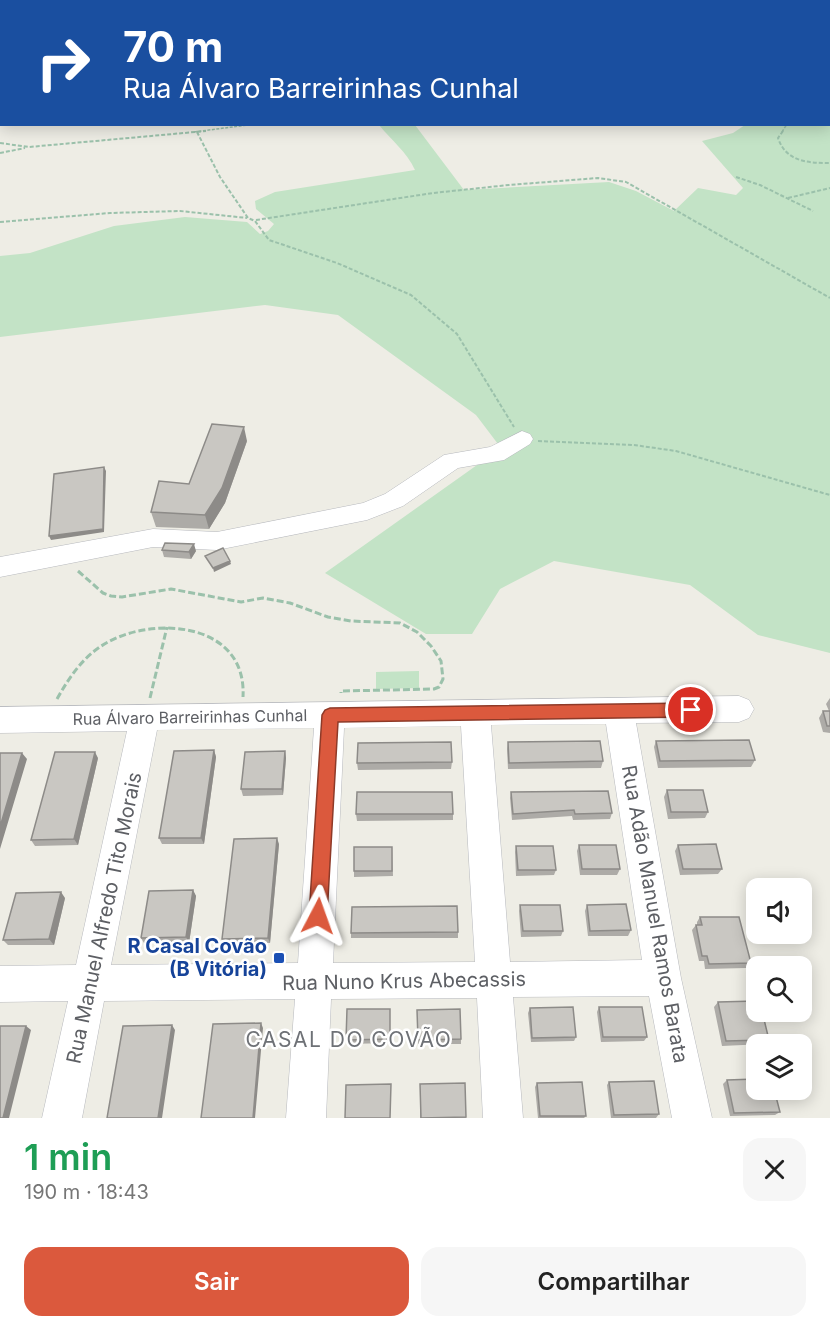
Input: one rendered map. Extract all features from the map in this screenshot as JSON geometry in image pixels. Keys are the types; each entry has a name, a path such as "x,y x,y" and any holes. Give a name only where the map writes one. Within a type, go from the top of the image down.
{"street":[{"path":"0,567 153,538 217,541 367,511 394,500 452,461 496,454 522,439"},
{"name":"Rua Álvaro Barreirinhas Cunhal","path":"0,720 739,709"},
{"name":"Rua Adão Manuel Ramos Barata","path":"619,711 663,978 692,1118"},
{"path":"475,713 503,1118"},
{"path":"306,1118 335,715"},
{"name":"Rua Manuel Alfredo Tito Morais","path":"62,1118 145,718"},
{"name":"Rua Nuno Krus Abecassis","path":"0,984 663,978"}],"path":[{"path":"0,153 29,147 240,126"},
{"path":"786,126 777,138 780,148 788,156 811,163 830,163"},
{"path":"197,132 220,177 248,218"},
{"path":"0,143 29,147"},
{"path":"735,177 788,198 813,211"},
{"path":"0,222 110,213 180,211 255,220 452,191 598,178 626,182 830,298"},
{"path":"788,198 830,188"},
{"path":"255,220 269,240 337,263 411,295 457,333 522,439 554,444 634,445 676,451 830,495"},
{"path":"57,556 77,569 103,593 111,596 122,597 171,590 196,592 241,602 263,598 290,603 340,619 400,623 417,632 431,646 441,661 443,679 438,687 434,689 341,691 335,715"},
{"path":"51,719 60,691 68,678 90,654 112,640 135,631 167,627 197,631 216,640 231,654 242,677 244,691 240,717"},
{"path":"145,718 167,627"}],"green space":[{"path":"380,126 416,126 464,190 609,182 636,191 674,211 698,188 736,195 743,188 702,141 733,133 744,126 830,126 830,653 758,635 690,585 554,561 500,589 472,634 426,634 325,573 501,448 476,415 338,315 265,305 0,337 0,256 30,253 114,226 185,217 247,222 260,234 268,231 274,224 256,209 255,201 275,192 415,170 403,152"},
{"path":"419,671 419,688 376,689 376,672"}],"building":[{"path":"212,424 244,427 222,488 205,515 151,512 159,481 189,484"},
{"path":"104,467 103,529 49,536 54,474"},
{"path":"165,543 194,544 189,552 162,550"},
{"path":"223,548 230,561 213,568 205,556"},
{"path":"823,711 830,711 830,726 827,726"},
{"path":"749,740 755,760 660,761 656,741"},
{"path":"600,741 603,761 509,763 508,742"},
{"path":"451,742 452,762 357,763 358,743"},
{"path":"214,750 201,838 159,838 174,751"},
{"path":"285,751 282,789 241,789 245,752"},
{"path":"55,752 95,752 74,839 31,840"},
{"path":"0,753 22,753 0,827"},
{"path":"667,790 703,790 708,812 671,812"},
{"path":"608,791 612,813 575,814 574,810 513,814 511,792"},
{"path":"357,792 452,792 453,814 356,814"},
{"path":"277,838 268,938 222,939 234,839"},
{"path":"716,844 722,869 683,869 678,845"},
{"path":"579,845 616,845 620,869 582,869"},
{"path":"516,846 553,846 556,870 518,870"},
{"path":"354,847 392,847 392,871 354,871"},
{"path":"193,890 186,937 141,938 149,891"},
{"path":"61,892 49,939 3,940 16,893"},
{"path":"626,904 631,930 590,931 587,905"},
{"path":"520,905 560,905 563,931 523,931"},
{"path":"457,906 458,932 351,933 352,907"},
{"path":"700,917 739,917 749,956 746,956 746,963 709,964 707,956 702,956 696,925 702,925"},
{"path":"746,1001 746,1022 765,1022 768,1034 746,1034 746,1041 726,1041 718,1002"},
{"path":"573,1007 576,1037 532,1038 530,1008"},
{"path":"599,1007 642,1007 647,1037 603,1037"},
{"path":"347,1009 390,1009 390,1039 346,1040"},
{"path":"460,1009 461,1039 418,1040 417,1010"},
{"path":"261,1023 253,1118 201,1118 213,1024"},
{"path":"172,1025 158,1118 107,1118 123,1026"},
{"path":"0,1026 26,1026 3,1118 0,1118"},
{"path":"746,1079 746,1100 777,1100 780,1112 734,1113 727,1080"},
{"path":"654,1081 659,1114 614,1115 609,1082"},
{"path":"582,1082 586,1116 540,1116 537,1083"},
{"path":"465,1083 466,1117 421,1118 420,1084"},
{"path":"391,1084 390,1118 345,1118 346,1085"}],"place":[{"name":"R Casal Covão (B Vitória)","path":"279,958"}],"district":[{"name":"CASAL DO COVÃO","path":"349,1039"}],"route":[{"path":"318,916 330,715 691,710"}]}
